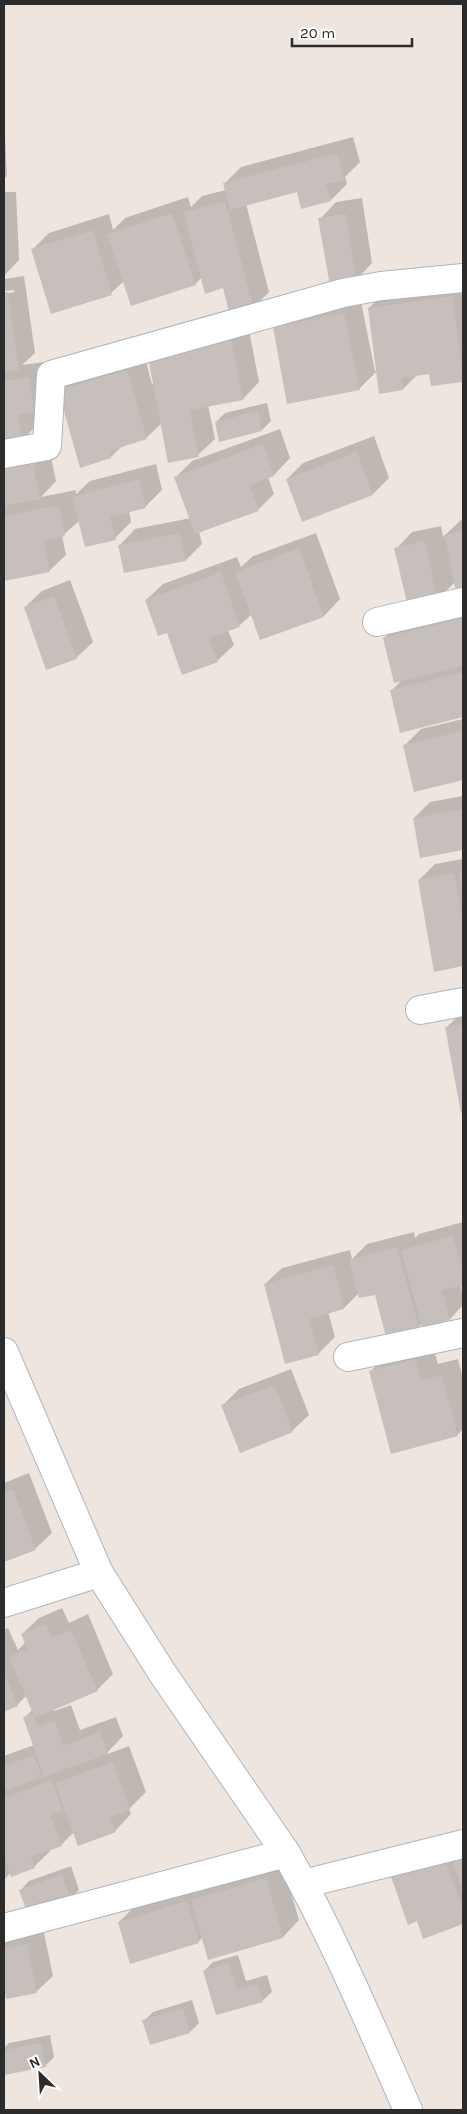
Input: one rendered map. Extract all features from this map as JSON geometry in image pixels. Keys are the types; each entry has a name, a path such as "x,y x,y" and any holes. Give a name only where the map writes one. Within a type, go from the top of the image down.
{"street":[{"path":"4,454 47,446 51,375 343,293 381,286 463,278"},
{"path":"377,622 463,602"},
{"path":"420,1010 463,1002"},
{"path":"348,1357 463,1333"},
{"path":"4,1352 99,1574 162,1674 286,1853 366,2014 408,2110"},
{"path":"4,1603 99,1574"},
{"path":"303,1884 463,1844"},
{"path":"4,1928 286,1853"}],"building":[{"path":"337,153 344,180 326,184 331,201 301,209 297,192 230,210 223,183"},
{"path":"225,201 254,309 230,316 223,288 205,294 184,212"},
{"path":"172,213 196,285 131,306 107,234"},
{"path":"346,214 356,281 330,286 318,218"},
{"path":"93,230 112,295 51,314 31,249"},
{"path":"8,292 19,370 4,372 4,293"},
{"path":"453,296 463,382 431,386 429,374 402,378 403,390 379,394 368,308"},
{"path":"344,313 360,390 287,404 273,327"},
{"path":"232,340 243,400 190,410 199,457 168,463 148,357"},
{"path":"127,370 147,439 109,451 111,458 80,468 58,390"},
{"path":"29,377 34,412 18,415 22,442 4,445 4,381"},
{"path":"258,411 262,431 219,442 215,422"},
{"path":"263,444 274,476 249,485 259,511 195,534 174,477"},
{"path":"357,452 373,495 302,522 286,479"},
{"path":"32,458 40,499 4,506 4,464"},
{"path":"139,479 146,508 110,517 116,540 85,547 72,497"},
{"path":"59,505 65,536 44,541 50,572 4,581 4,516"},
{"path":"463,531 463,599 458,600 444,535"},
{"path":"180,533 186,561 124,573 118,545"},
{"path":"425,541 438,601 408,607 394,548"},
{"path":"299,548 324,617 260,640 235,572"},
{"path":"221,572 240,627 209,638 218,662 182,675 167,633 158,636 145,600"},
{"path":"54,596 77,659 46,670 24,607"},
{"path":"463,618 463,666 394,683 383,638"},
{"path":"463,672 463,717 400,733 390,690"},
{"path":"462,731 463,780 414,792 403,745"},
{"path":"463,809 463,850 420,858 413,818"},
{"path":"463,870 463,888 462,888 459,871"},
{"path":"454,873 463,922 463,966 434,972 418,880"},
{"path":"463,1024 463,1113 461,1113 445,1027"},
{"path":"453,1236 463,1273 463,1285 442,1290 450,1320 422,1327 401,1250"},
{"path":"397,1247 419,1328 386,1337 375,1295 359,1298 349,1260"},
{"path":"333,1265 344,1309 309,1319 319,1355 285,1364 264,1284"},
{"path":"416,1359 421,1380 442,1375 458,1436 391,1454 369,1371"},
{"path":"275,1385 293,1432 240,1453 221,1405"},
{"path":"13,1489 36,1550 4,1562 4,1492"},
{"path":"46,1624 52,1638 71,1630 98,1691 35,1718 9,1657 27,1649 21,1634"},
{"path":"4,1672 18,1706 4,1712"},
{"path":"33,1714 37,1727 55,1721 63,1746 100,1732 108,1754 44,1777 23,1717"},
{"path":"34,1755 42,1777 4,1791 4,1766"},
{"path":"113,1762 130,1810 110,1817 116,1832 78,1846 55,1783"},
{"path":"52,1780 63,1811 51,1816 62,1846 31,1857 35,1868 11,1877 4,1855 4,1798"},
{"path":"463,1850 463,1892 450,1855"},
{"path":"442,1851 463,1910 463,1924 423,1939 417,1921 408,1925 389,1871"},
{"path":"62,1874 71,1900 28,1915 19,1890"},
{"path":"266,1878 283,1938 208,1960 191,1900"},
{"path":"187,1901 199,1943 130,1964 118,1922"},
{"path":"27,1944 37,1993 6,1999 4,1988 4,1949"},
{"path":"229,1963 237,1990 258,1984 263,2002 216,2015 203,1971"},
{"path":"183,2008 190,2033 150,2045 142,2020"},
{"path":"41,2043 46,2067 4,2075 4,2050"}]}
